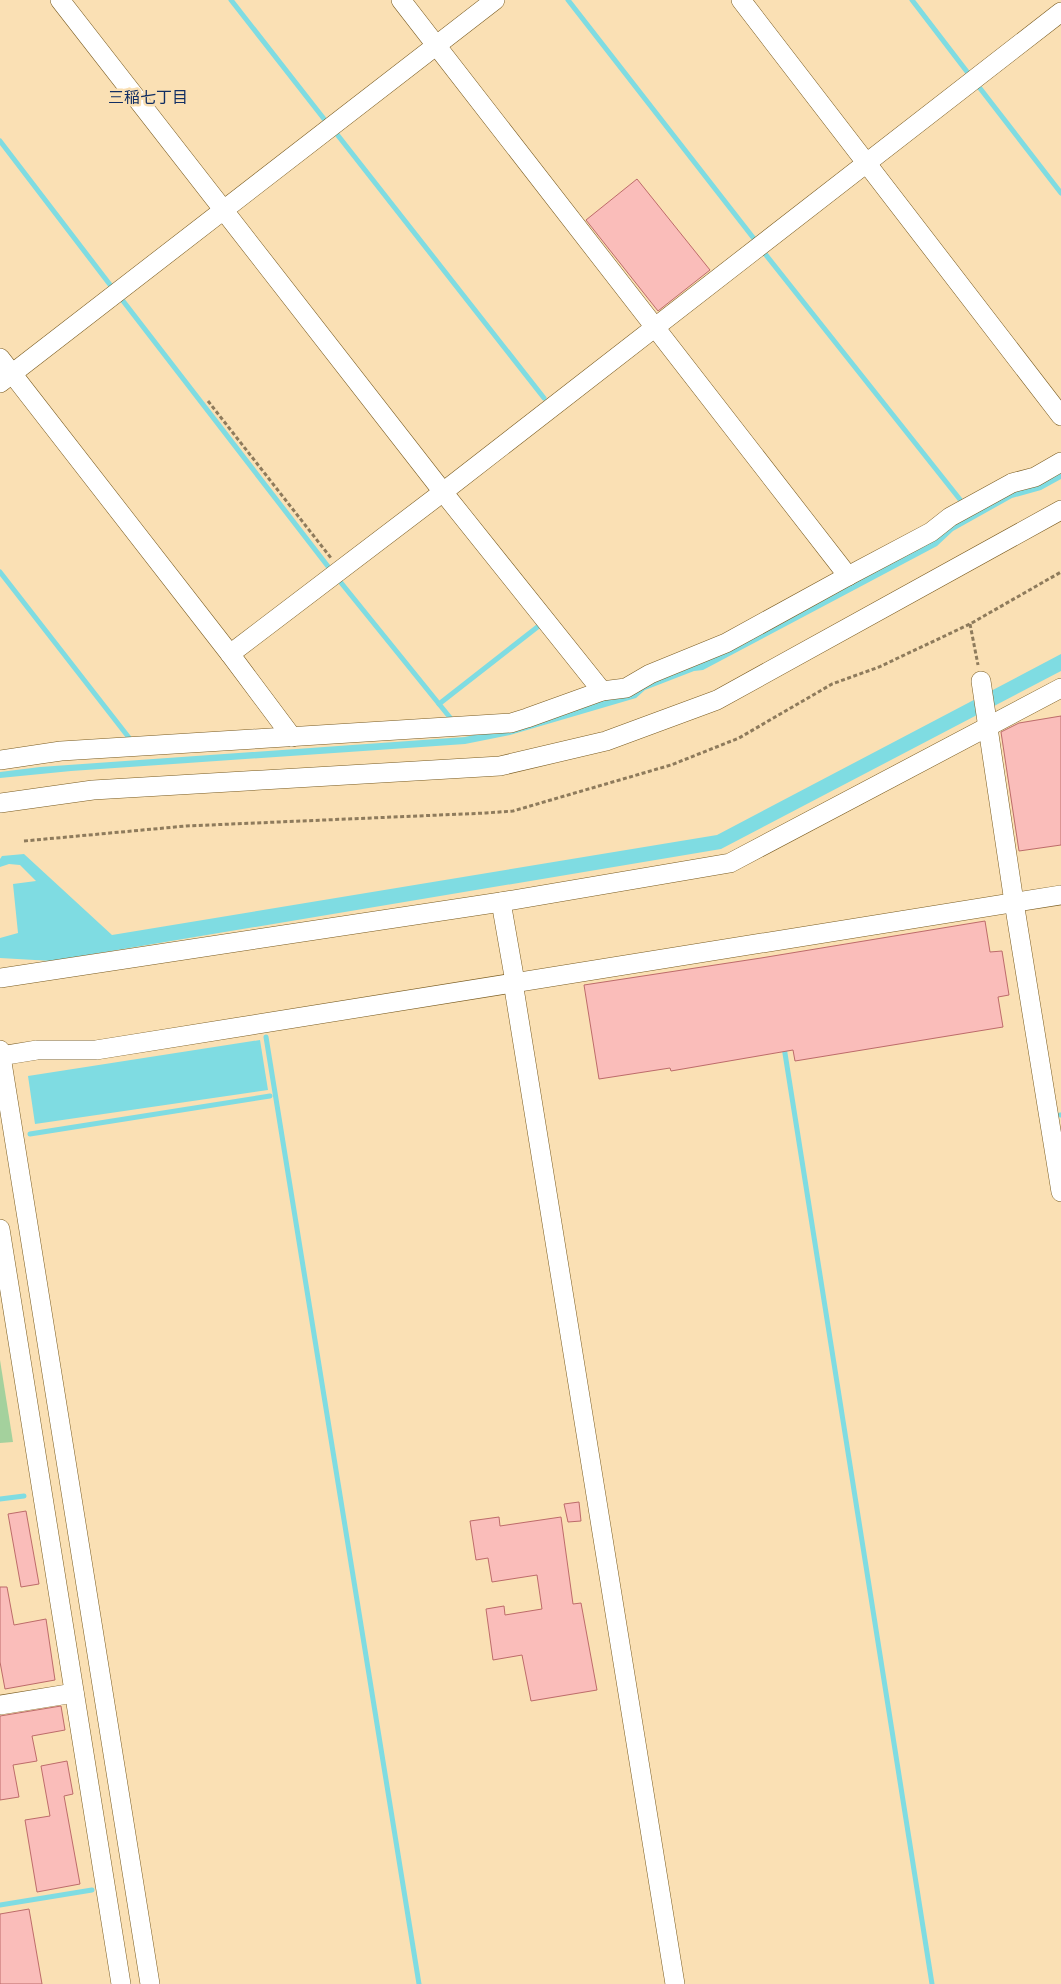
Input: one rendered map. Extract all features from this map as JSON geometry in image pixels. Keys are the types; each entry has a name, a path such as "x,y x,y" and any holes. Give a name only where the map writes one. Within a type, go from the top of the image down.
{"street":[{"path":"60,0 443,492 602,691"},
{"path":"400,0 848,576"},
{"path":"6,379 495,0"},
{"path":"740,0 1061,416"},
{"path":"230,654 443,492 1061,12"},
{"path":"0,358 6,379 230,654 292,737"},
{"path":"0,760 61,751 511,723 602,691 626,688 650,674 726,643 932,532 950,517 1012,483 1035,477 1061,462"},
{"path":"0,803 94,790 500,766 606,741 717,700 1061,510"},
{"path":"981,681 1014,902 1061,1192"},
{"path":"0,978 502,902 730,863 1061,688"},
{"path":"150,1984 0,1054 37,1050 96,1050 1061,895"},
{"path":"502,902 674,1984"},
{"path":"0,1229 121,1984"},
{"path":"0,1705 74,1693"}],"path":[{"path":"208,401 340,570"},
{"path":"970,624 981,681"}],"green space":[{"path":"0,1360 13,1442 0,1443"}],"water":[{"path":"1061,467 1061,479 1041,490 1012,498 953,531 937,546 703,670 694,671 645,690 636,698 510,735 465,744 71,771 0,778 0,772 40,767 465,737 515,726 854,578"},
{"path":"1061,654 1061,671 721,849 52,961 0,958 0,938 18,933 13,884 36,881 20,865 9,864 0,867 2,856 24,854 112,935 717,835"},
{"path":"260,1040 268,1090 35,1124 28,1076"}],"building":[{"path":"637,179 710,270 658,311 586,220"},
{"path":"1061,716 1061,845 1019,851 1001,732 1019,723"},
{"path":"985,921 990,952 1002,951 1009,995 998,997 1003,1027 795,1061 793,1050 671,1071 670,1068 599,1079 584,985"},
{"path":"579,1502 581,1521 568,1522 564,1504"},
{"path":"26,1511 39,1584 21,1587 8,1514"},
{"path":"499,1517 500,1526 561,1517 573,1604 581,1603 597,1690 531,1701 522,1655 493,1660 486,1609 504,1606 505,1615 542,1609 537,1575 492,1582 488,1558 476,1560 470,1521"},
{"path":"0,1587 7,1587 14,1625 46,1619 55,1680 5,1689 0,1662"},
{"path":"61,1706 65,1730 32,1736 37,1761 13,1765 19,1797 0,1800 0,1716"},
{"path":"67,1761 73,1794 64,1796 80,1884 37,1892 25,1820 50,1816 41,1766"},
{"path":"29,1909 42,1984 0,1984 0,1914"}],"waterway":[{"path":"231,0 328,124"},
{"path":"568,0 755,240"},
{"path":"912,0 968,73"},
{"path":"979,87 1061,193"},
{"path":"336,133 544,398"},
{"path":"0,141 111,286"},
{"path":"762,250 962,502"},
{"path":"120,297 330,569"},
{"path":"0,572 130,739"},
{"path":"338,579 452,720"},
{"path":"439,704 540,625"},
{"path":"266,1037 419,1984"},
{"path":"784,1047 932,1984"},
{"path":"30,1134 270,1096"},
{"path":"0,1499 24,1496"},
{"path":"0,1905 92,1890"}],"district":[{"name":"三稲七丁目","path":"148,97"}]}
